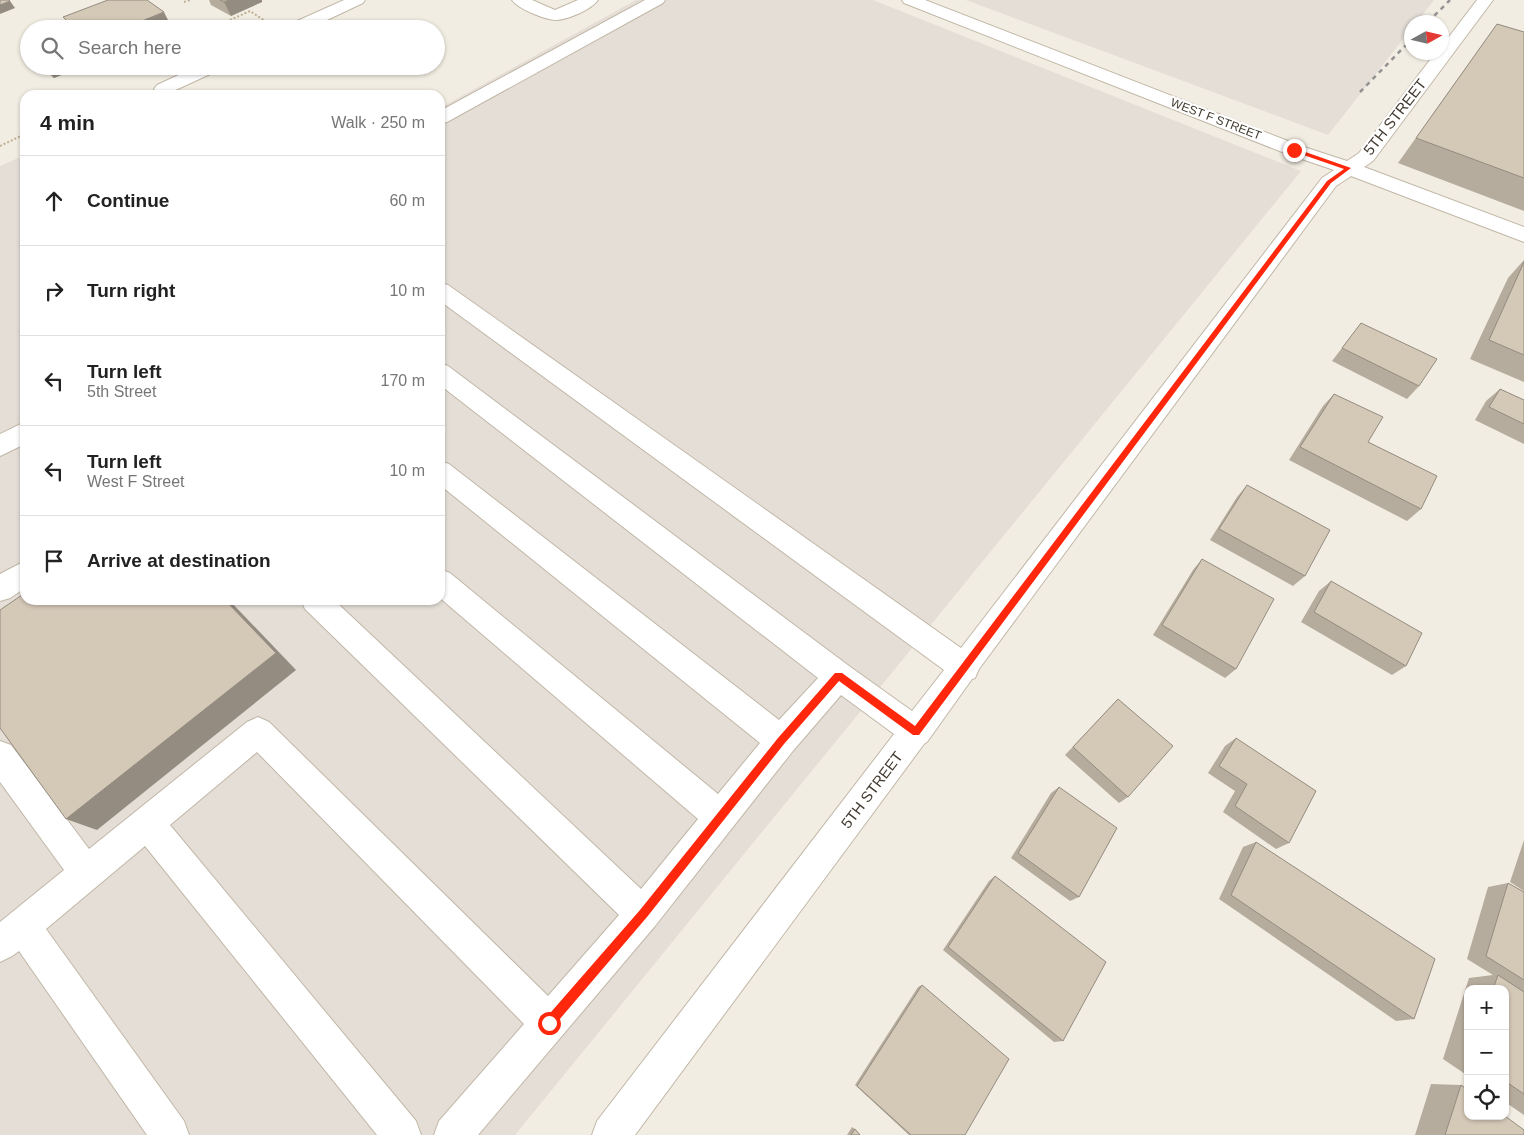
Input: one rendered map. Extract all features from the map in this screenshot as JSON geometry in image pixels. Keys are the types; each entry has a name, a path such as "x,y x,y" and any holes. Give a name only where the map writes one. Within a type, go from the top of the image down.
{"street":[{"path":"313,20 356,0"},
{"path":"520,0 548,15 562,15 590,0"},
{"path":"445,115 657,0"},
{"name":"WEST F STREET","path":"910,0 1294,150 1348,168 1524,235"},
{"name":"5TH STREET","path":"612,1135 1329,182 1366,157 1485,0"},
{"path":"163,89 193,75"},
{"path":"445,294 964,668"},
{"path":"445,376 838,676 916,732"},
{"path":"0,446 20,435"},
{"path":"445,475 781,741"},
{"path":"0,590 20,576"},
{"path":"445,585 721,818"},
{"path":"320,605 643,914"},
{"path":"453,1135 643,914 781,741 838,676"},
{"path":"170,1135 11,935 258,732 549,1023"},
{"path":"0,756 86,874"},
{"path":"147,823 402,1135"}],"path":[{"path":"184,2 190,0"},
{"path":"231,20 250,11"},
{"path":"0,146 20,136"}],"shaded area":[{"path":"636,0 873,0 1301,171 515,1135 0,1135 0,166 20,157 20,605 445,605 445,105"},
{"path":"966,0 1434,0 1422,15 1404,15 1404,38 1328,135"}],"building":[{"path":"0,0 9,0 10,1 0,5"},
{"path":"108,0 147,0 164,12 144,20 66,20 63,17"},
{"path":"1497,24 1524,32 1524,178 1416,138"},
{"path":"1524,262 1524,355 1489,340"},
{"path":"1361,323 1437,359 1419,386 1342,348"},
{"path":"1500,389 1524,400 1524,424 1489,407"},
{"path":"1334,394 1383,417 1368,442 1437,476 1421,509 1300,447"},
{"path":"1247,485 1330,530 1305,576 1219,529"},
{"path":"1202,559 1274,599 1236,669 1162,625"},
{"path":"1331,581 1422,633 1406,666 1314,612"},
{"path":"20,596 20,605 230,605 276,653 66,819 0,728 0,610"},
{"path":"1118,699 1173,746 1128,797 1073,747"},
{"path":"1236,738 1316,791 1289,843 1235,806 1247,784 1219,766"},
{"path":"1059,787 1117,828 1079,897 1018,853"},
{"path":"1256,842 1435,959 1414,1019 1231,895"},
{"path":"995,876 1106,962 1063,1041 948,947"},
{"path":"1508,883 1524,892 1524,980 1486,956"},
{"path":"1498,975 1524,992 1524,1094 1509,1084 1509,985 1494,985"},
{"path":"922,985 1009,1059 965,1135 911,1135 857,1086"},
{"path":"1461,1085 1464,1087 1464,1120 1509,1119 1524,1130 1524,1135 1445,1135"},
{"path":"855,1129 860,1135 851,1135"}],"railway":[{"path":"1435,15 1450,0"},
{"path":"1360,92 1404,47"}],"route":[{"path":"549,1023 643,914 781,741 838,676 916,732 1329,182 1348,168 1294,150"}]}
